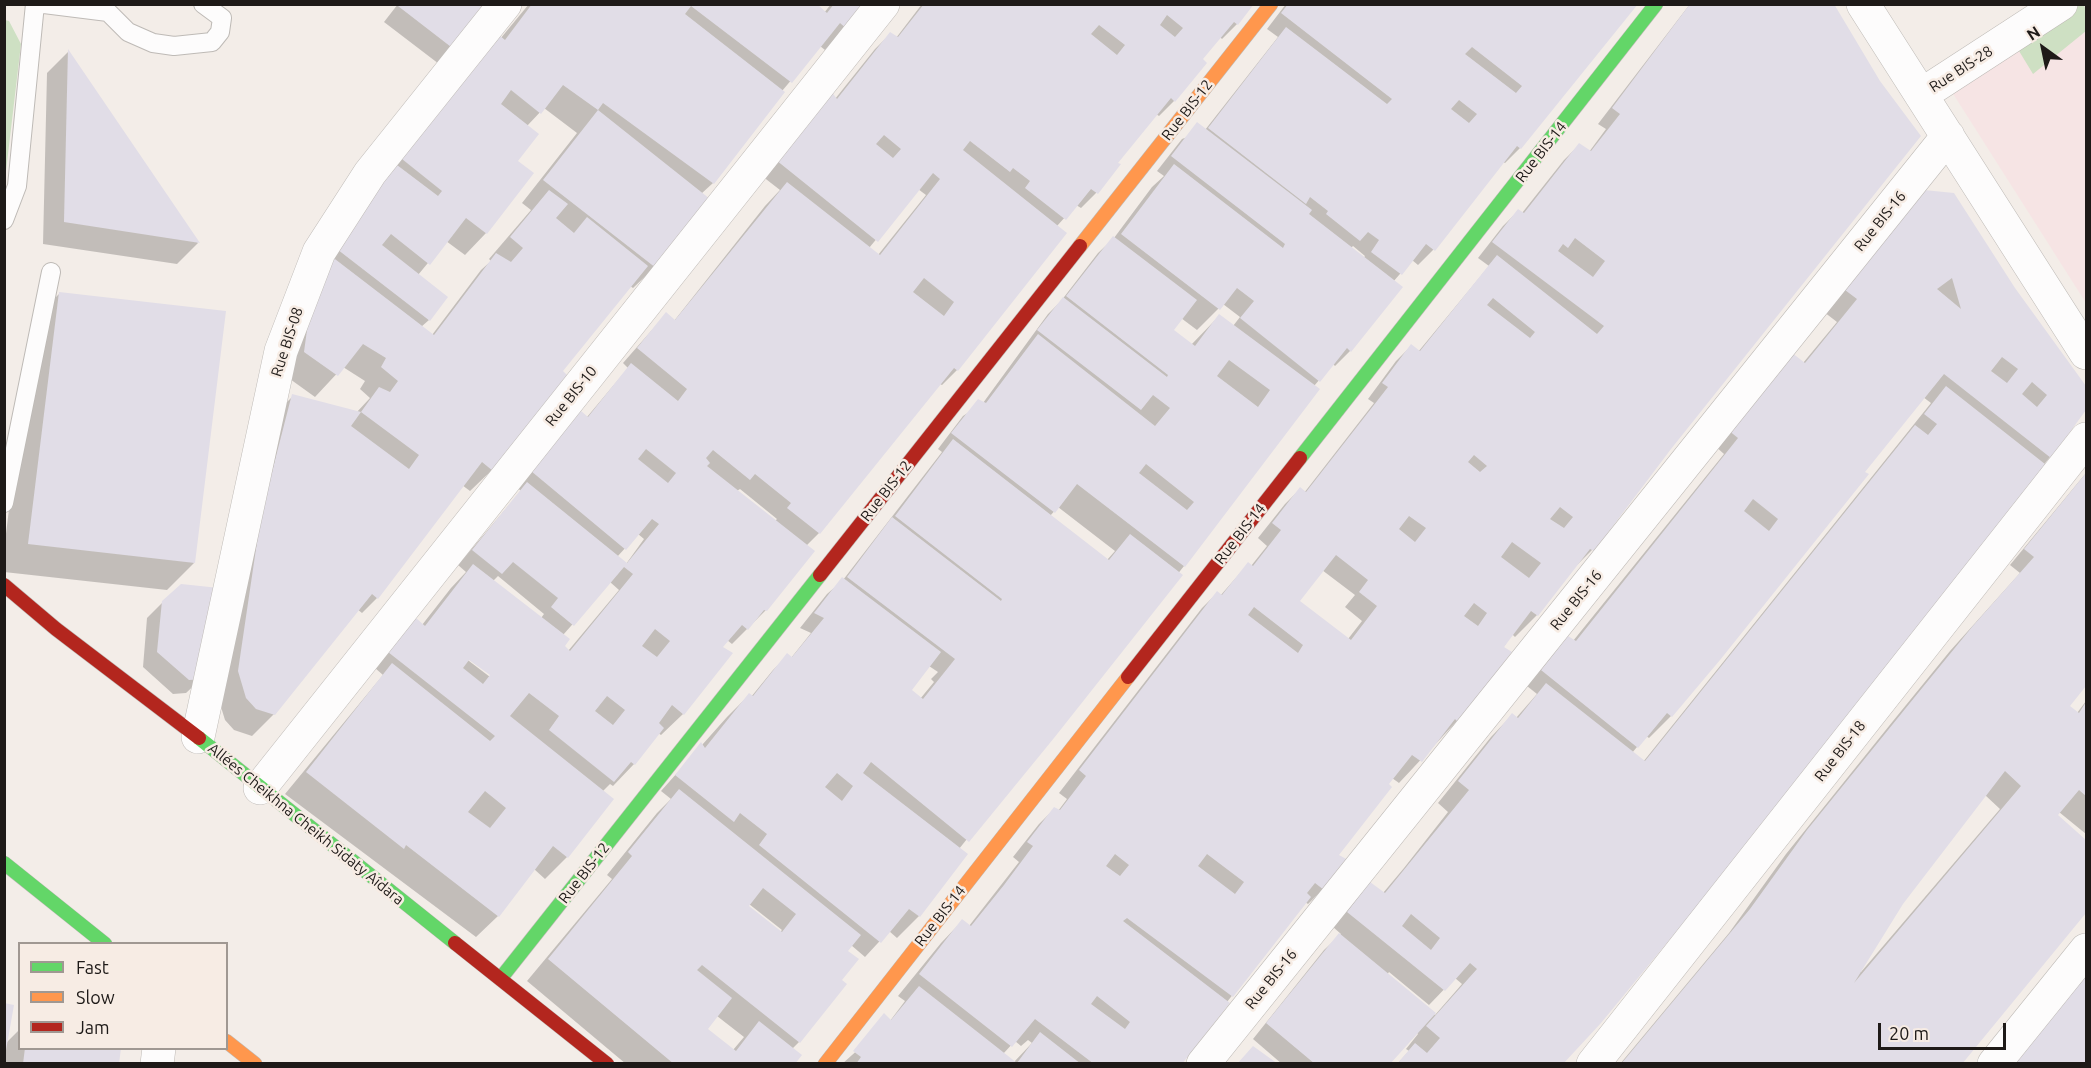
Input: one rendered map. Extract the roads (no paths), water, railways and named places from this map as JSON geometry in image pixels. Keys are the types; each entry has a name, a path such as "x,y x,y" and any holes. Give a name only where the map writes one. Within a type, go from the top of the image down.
{"street":[{"name":"Rue BIS-08","path":"198,737 281,351 319,252 370,173 505,4"},
{"name":"Rue BIS-10","path":"260,788 883,4"},
{"name":"Rue BIS-12","path":"501,978 1271,4"},
{"name":"Rue BIS-14","path":"825,1064 1656,4"},
{"path":"1863,4 2086,353"},
{"name":"Rue BIS-28","path":"1921,95 2061,4"},
{"name":"Rue BIS-16","path":"1203,1064 1948,136"},
{"name":"Rue BIS-18","path":"1593,1064 2086,439"},
{"name":"Allées Cheikhna Cheikh Sidaty Aîdara","path":"4,585 607,1064"},
{"path":"4,863 103,942"},
{"path":"1994,1064 2086,950"},
{"path":"228,1043 255,1064"}],"lane":[{"path":"4,220 17,186 35,4"},
{"path":"44,4 113,8 128,32 153,43 174,45 212,42 219,32 222,18 203,4"},
{"path":"4,503 51,272"}]}
